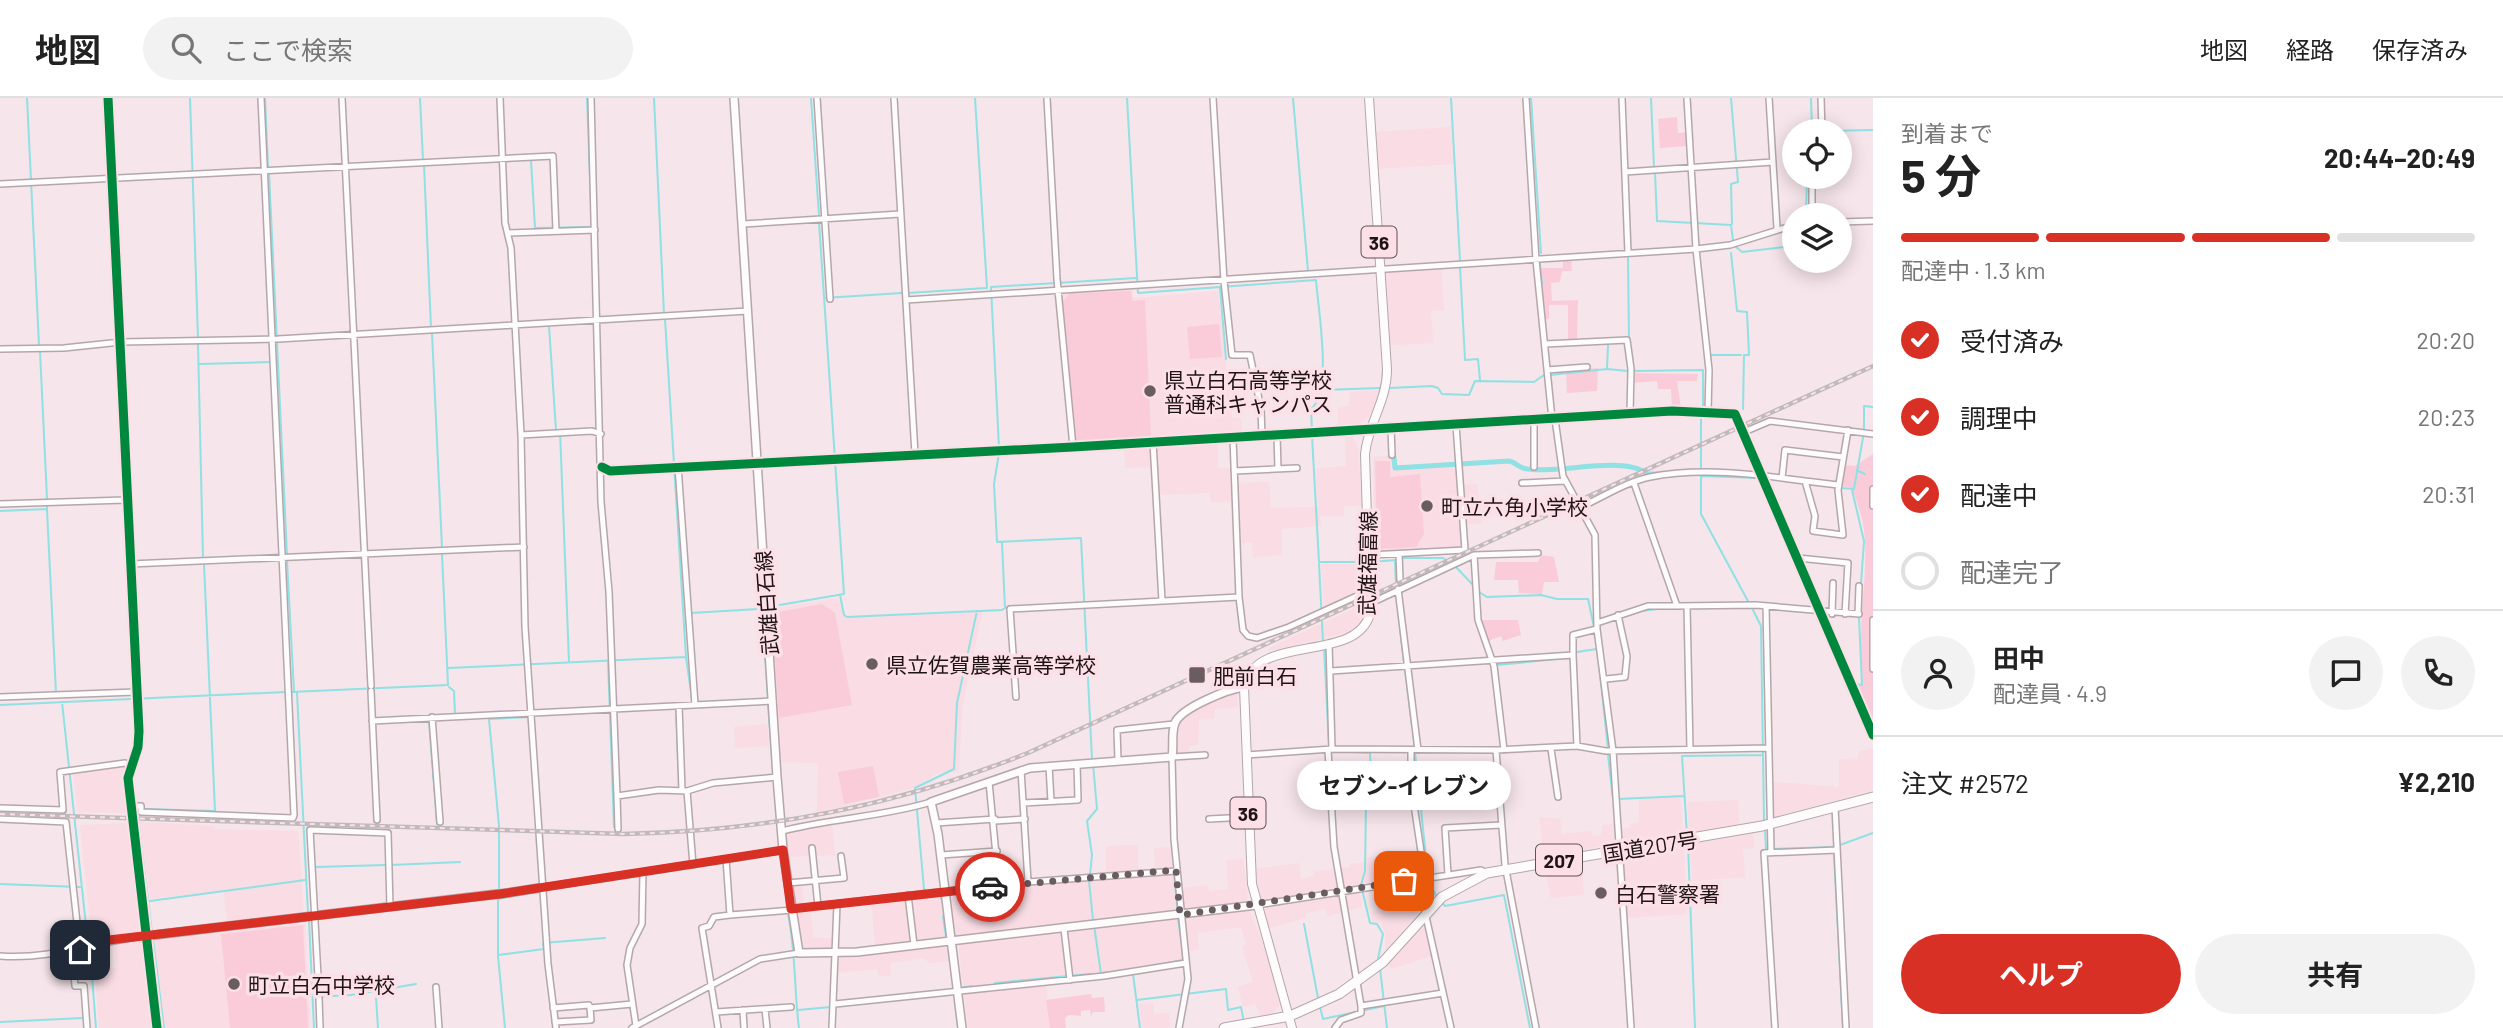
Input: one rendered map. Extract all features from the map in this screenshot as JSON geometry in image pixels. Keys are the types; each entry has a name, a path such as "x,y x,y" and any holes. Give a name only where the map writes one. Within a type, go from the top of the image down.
{"highway":[{"name":"国道207号","path":"1224,1028 1290,1016 1320,1004 1359,982 1379,965 1439,899 1487,873 1766,825 1873,797"}],"main road":[{"name":"武雄白石線","path":"734,98 766,606 774,778 782,831 781,851 788,883 796,953"},
{"name":"武雄福富線","path":"1244,687 1250,671 1263,662 1360,632 1367,624 1371,590 1365,454 1387,389 1369,98"},
{"path":"1073,447 1371,430"},
{"path":"962,1028 941,855 931,802 1021,770 1172,757 1174,724 1187,710 1244,687"},
{"name":"36","path":"1244,687 1249,860 1257,905 1292,1028"},
{"path":"130,765 128,772 131,806 151,936 158,1028"},
{"path":"151,936 545,890"},
{"path":"796,953 837,953 914,945 1257,905"}],"street":[{"path":"0,808 63,810 60,772 130,765 138,747 108,98"},
{"path":"131,806 141,806 141,812 293,818 286,557 261,98"},
{"path":"342,98 377,820"},
{"path":"499,98 500,157 522,435 528,665 547,943 556,1025 591,1020 590,1008"},
{"path":"591,98 596,318 618,829"},
{"path":"817,98 830,298"},
{"path":"894,98 915,454"},
{"path":"602,467 610,471 756,461 1073,447 1058,285 1047,98"},
{"path":"1213,98 1224,284 1232,355 1250,355 1262,436"},
{"path":"1526,98 1536,260 1547,370 1561,467 1565,481 1595,535 1596,627 1606,679 1609,751 1615,799 1631,1028"},
{"path":"1622,98 1628,253"},
{"path":"1687,98 1697,224 1696,250 1709,370 1704,411"},
{"path":"1769,98 1777,228"},
{"path":"1821,98 1822,119"},
{"path":"0,184 553,156 556,229"},
{"path":"1625,172 1773,162"},
{"path":"743,224 900,215"},
{"path":"1852,222 1873,221"},
{"path":"906,295 991,294 1058,285 1224,284 1381,268 1696,250 1731,245 1782,227"},
{"path":"508,233 556,229 593,230"},
{"path":"0,349 40,349 121,342 275,339 748,311"},
{"path":"1545,344 1627,340 1631,371 1630,414"},
{"path":"1547,370 1587,367"},
{"path":"1371,430 1630,414 1704,411 1735,414 1873,735"},
{"path":"1534,420 1534,467"},
{"path":"1744,432 1770,421 1873,434"},
{"path":"1370,560 1465,550 1456,425"},
{"path":"1392,455 1393,428"},
{"path":"1805,483 1815,516 1813,531 1843,535 1838,487 1848,430"},
{"path":"522,435 592,431 601,434"},
{"path":"1277,435 1278,469"},
{"path":"1233,438 1239,597 1243,630 1254,638 1371,590"},
{"path":"1153,442 1162,601"},
{"path":"1782,478 1785,450 1843,457"},
{"path":"675,466 693,705"},
{"path":"1234,471 1297,468"},
{"path":"1581,507 1650,477 1701,473 1782,478 1838,487"},
{"path":"1521,483 1565,481"},
{"path":"1634,483 1677,606 1745,604 1832,614 1858,614 1859,586"},
{"path":"1873,489 1873,506"},
{"path":"0,504 125,500"},
{"path":"130,564 524,547"},
{"path":"1371,603 1474,555 1538,553"},
{"path":"1474,555 1478,620 1491,663 1504,750"},
{"path":"1399,558 1400,580"},
{"path":"1798,558 1848,563 1845,614"},
{"path":"1832,614 1833,583"},
{"path":"1396,590 1415,750 1411,785 1427,878"},
{"path":"1016,697 1010,609 1239,597"},
{"path":"1577,746 1573,635 1648,606 1674,606"},
{"path":"1687,606 1688,749"},
{"path":"1766,606 1766,825 1770,850"},
{"path":"1606,679 1625,677 1627,656 1619,617"},
{"path":"1873,620 1873,669"},
{"path":"1326,644 1331,671 1330,750 1340,892 1359,982 1361,1009"},
{"path":"1331,671 1573,657"},
{"path":"0,697 137,696"},
{"path":"372,721 679,708 770,701"},
{"path":"679,708 693,864"},
{"path":"432,720 440,822"},
{"path":"1118,760 1117,730 1174,724"},
{"path":"1246,755 1330,750 1504,750 1577,746 1609,751 1765,748"},
{"path":"1551,749 1558,797"},
{"path":"1496,750 1506,868 1536,1028"},
{"path":"1179,1028 1186,994 1186,962 1179,916 1172,757 1205,755"},
{"path":"1023,803 1078,800 1077,764"},
{"path":"1049,766 1051,801"},
{"path":"1021,770 1028,882"},
{"path":"617,796 774,778"},
{"path":"989,782 995,820 999,886"},
{"path":"782,831 852,817 885,815 931,802"},
{"path":"1835,807 1846,1028"},
{"path":"1209,819 1248,817"},
{"path":"0,819 66,822 80,950"},
{"path":"936,823 1025,819"},
{"path":"1448,875 1445,828 1501,825"},
{"path":"320,1028 311,918 310,830 388,833 390,907"},
{"path":"1775,1028 1764,853 1770,850 1837,847"},
{"path":"812,848 818,906"},
{"path":"545,890 781,851"},
{"path":"941,855 997,851"},
{"path":"788,883 844,878 841,856"},
{"path":"727,861 730,915"},
{"path":"718,1028 702,928 709,926 714,917 909,897 928,892 1176,870"},
{"path":"1257,905 1481,870 1487,873"},
{"path":"643,874 642,924 630,948 628,965 635,1027 760,959 796,953"},
{"path":"909,897 914,945"},
{"path":"832,1028 837,904"},
{"path":"1425,912 1451,1028"},
{"path":"1064,929 1069,977"},
{"path":"0,956 34,958 89,948 109,940 151,936"},
{"path":"72,952 75,986 84,986 87,1028"},
{"path":"835,1004 1132,972 1186,962"},
{"path":"436,986 439,1028"},
{"path":"1335,1028 1338,1022 1361,1009 1443,993"},
{"path":"553,1008 632,1004"},
{"path":"716,1012 791,1007"},
{"path":"765,1009 767,1028"},
{"path":"743,1010 744,1028"}],"shaded area":[{"path":"1677,117 1678,133 1688,132 1689,146 1660,148 1658,119"},
{"path":"1451,127 1453,164 1377,169 1375,132"},
{"path":"1571,259 1572,271 1562,271 1560,282 1551,283 1552,301 1578,300 1577,340 1568,341 1568,305 1549,305 1549,319 1541,320 1535,268 1563,268 1563,260"},
{"path":"1441,267 1444,310 1431,311 1433,343 1388,345 1384,270"},
{"name":"県立白石高等学校 普通科キャンパス","path":"1132,289 1133,298 1218,291 1232,418 1241,418 1242,433 1074,444 1070,365 1061,294"},
{"path":"1131,291 1132,301 1145,300 1151,437 1076,442 1063,301 1070,293"},
{"path":"1219,324 1222,357 1190,359 1187,327"},
{"path":"1598,368 1597,391 1567,393 1566,371"},
{"path":"1633,373 1698,374 1697,381 1677,381 1681,408 1672,409 1671,389 1658,389 1657,381 1633,383"},
{"path":"1381,390 1369,417 1357,425 1338,425 1338,408 1349,406 1350,392"},
{"path":"1345,436 1351,436 1358,445 1362,506 1344,506 1344,516 1320,516 1321,526 1282,529 1282,555 1253,557 1252,542 1236,544 1234,501 1211,502 1210,493 1154,495 1151,467 1125,468 1124,446 1218,441 1218,468 1233,468 1234,483 1269,482 1271,508 1318,507 1315,469 1346,466"},
{"path":"1873,454 1873,726 1856,685 1863,685 1861,649 1864,533 1852,488 1841,486 1844,465 1855,466"},
{"name":"町立六角小学校","path":"1393,455 1395,469 1458,465 1460,485 1477,484 1482,523 1462,525 1463,549 1378,553 1375,550 1373,457"},
{"path":"1375,461 1390,461 1390,477 1420,474 1424,534 1416,547 1377,549"},
{"path":"1541,555 1554,557 1559,582 1544,582 1542,594 1519,593 1518,580 1494,580 1496,562 1538,562"},
{"path":"1321,564 1363,564 1364,591 1324,608"},
{"name":"県立佐賀農業高等学校","path":"838,598 845,618 982,612 962,709 959,773 950,771 936,774 914,788 817,813 818,763 779,762 769,609"},
{"path":"822,604 835,613 852,705 779,718 772,613"},
{"path":"1364,604 1356,627 1347,633 1269,651 1269,648"},
{"path":"1480,620 1518,620 1521,635 1503,641 1501,636 1486,642"},
{"path":"1237,691 1238,707 1215,709 1214,718 1199,720 1198,745 1189,746 1189,754 1176,755 1178,721 1188,712"},
{"path":"767,724 769,746 735,748 734,727"},
{"path":"1873,748 1873,790 1766,819 1766,781 1839,787 1839,759 1857,760 1859,752"},
{"path":"124,764 128,813 77,812 73,771"},
{"path":"873,766 879,797 844,804 838,772"},
{"path":"1681,796 1683,834 1620,843 1618,829 1630,828 1630,824 1639,823 1639,799"},
{"path":"1738,800 1740,833 1753,831 1754,848 1743,849 1745,877 1692,881 1687,802"},
{"path":"1539,817 1560,819 1562,834 1591,831 1592,836 1601,835 1602,825 1614,824 1615,844 1544,856"},
{"path":"140,822 214,826 215,829 298,831 304,915 228,924 223,891 150,899"},
{"path":"129,823 142,930 139,935 109,937 92,943 80,825"},
{"path":"832,823 835,855 786,857 787,833"},
{"path":"1138,845 1138,871 1155,870 1154,848 1171,847 1177,913 957,938 954,935 950,889 1106,874 1106,847"},
{"path":"1684,845 1687,914 1626,918 1622,857"},
{"path":"1383,855 1384,861 1397,859 1400,866 1406,866 1409,879 1261,900 1255,869 1299,863 1301,879 1314,876 1314,872 1350,867 1350,864 1366,862 1367,858"},
{"path":"1243,859 1249,903 1182,912 1180,888 1208,885 1209,891 1228,889 1227,860"},
{"path":"1582,862 1584,895 1551,898 1545,868"},
{"path":"802,883 804,909 811,908 813,937 836,939 836,951 801,951 790,884"},
{"path":"1404,884 1405,889 1410,889 1413,903 1429,900 1385,951 1385,933 1380,922 1373,921 1370,912 1385,909 1382,888"},
{"path":"941,891 946,939 875,947 871,898"},
{"path":"1360,891 1362,907 1328,916 1326,909 1306,913 1306,918 1269,928 1264,910 1267,907"},
{"path":"1249,910 1270,959 1281,1003 1272,1014 1260,1016 1256,1004 1243,1007 1238,987 1253,982 1242,946 1246,944 1241,927 1197,933 1199,950 1187,951 1189,964 1103,978 1046,983 1050,1028 968,1028 958,942"},
{"path":"1427,920 1434,955 1391,969 1389,964"},
{"name":"町立白石中学校","path":"305,923 310,1028 165,1028 154,940"},
{"path":"303,925 308,1028 230,1028 221,934"},
{"path":"141,940 144,943 155,1028 99,1028 95,976 102,975 102,969 116,968 114,942"},
{"path":"946,943 949,961 929,963 924,958 890,963 891,976 879,976 877,969 838,973 838,955"},
{"path":"1091,994 1092,998 1104,997 1105,1012 1093,1012 1091,1016 1090,1010 1081,1011 1081,1016 1069,1015 1065,1018 1066,1028 1050,1028 1046,1000"},
{"path":"1153,1002 1154,1014 1169,1013 1170,1028 1142,1028 1139,1004"}],"waterway":[{"path":"27,98 39,345"},
{"path":"190,98 198,338"},
{"path":"265,98 268,167"},
{"path":"420,98 423,160"},
{"path":"587,98 591,205"},
{"path":"654,98 664,314"},
{"path":"811,98 819,216"},
{"path":"975,98 987,288"},
{"path":"1127,98 1138,293 1316,280 1323,368 1318,400 1311,409 1312,430"},
{"path":"1293,98 1308,271"},
{"path":"1451,98 1460,261"},
{"path":"1531,98 1541,253"},
{"path":"1651,98 1654,167"},
{"path":"1731,98 1738,182 1731,184 1732,224"},
{"path":"1811,98 1812,119"},
{"path":"1852,130 1873,130"},
{"path":"531,160 535,228 592,227"},
{"path":"424,165 431,328"},
{"path":"269,172 287,555"},
{"path":"1655,172 1657,221 1731,225 1733,240"},
{"path":"1806,203 1807,189"},
{"path":"768,607 844,594 819,222"},
{"path":"1735,246 1742,252 1782,247"},
{"path":"1731,253 1737,311 1747,312 1749,355 1744,355 1743,409"},
{"path":"1628,256 1629,341"},
{"path":"1540,264 1542,284"},
{"path":"1460,267 1465,360 1478,359 1480,380"},
{"path":"999,448 991,287 1136,278"},
{"path":"908,293 986,288"},
{"path":"1220,288 1226,359"},
{"path":"824,298 902,293"},
{"path":"449,668 686,657 665,319"},
{"path":"549,326 556,430 560,430 569,662"},
{"path":"432,333 442,548"},
{"path":"198,344 203,559"},
{"path":"1607,369 1608,345"},
{"path":"40,351 47,499"},
{"path":"1711,355 1741,355"},
{"path":"200,364 271,362"},
{"path":"1550,375 1607,369 1628,371"},
{"path":"1633,371 1703,370 1703,410"},
{"path":"1390,388 1432,386 1438,388 1442,394 1469,395 1475,381 1534,382 1544,375"},
{"path":"1323,390 1380,388"},
{"path":"1841,488 1854,489 1864,432 1864,406 1873,407"},
{"path":"1701,415 1701,514 1749,603"},
{"path":"1312,436 1319,562 1365,562"},
{"path":"999,453 994,484 997,542 1081,538 1092,759"},
{"path":"1394,457 1395,468 1509,461 1523,468 1536,470 1606,465 1637,468 1647,474 1659,474"},
{"path":"1858,471 1865,474"},
{"path":"1702,476 1759,478"},
{"path":"1852,490 1864,541 1861,584"},
{"path":"0,511 47,509 47,505"},
{"path":"47,510 56,693"},
{"path":"840,595 844,615 847,617 1002,610 1005,608 1002,543"},
{"path":"291,692 448,685 442,554"},
{"path":"1402,558 1443,558 1451,563"},
{"path":"1371,562 1396,560"},
{"path":"287,561 294,691"},
{"path":"1395,561 1396,587"},
{"path":"145,809 215,811 204,564"},
{"path":"1319,564 1323,642"},
{"path":"1455,566 1473,585"},
{"path":"1479,592 1487,597 1541,595 1557,599 1588,599 1594,627"},
{"path":"1396,593 1404,663"},
{"path":"1752,608 1761,626 1764,821"},
{"path":"691,613 758,609"},
{"path":"762,609 768,699"},
{"path":"1642,611 1657,609"},
{"path":"927,892 924,889 915,788 954,769 957,703 977,611"},
{"path":"1859,618 1862,685 1855,684 1873,728"},
{"path":"1324,647 1329,747"},
{"path":"1574,657 1577,652 1597,649"},
{"path":"686,657 692,699"},
{"path":"1497,665 1568,658"},
{"path":"608,661 614,827"},
{"path":"1599,664 1608,749"},
{"path":"1405,669 1412,726"},
{"path":"449,687 454,691 455,714"},
{"path":"0,705 286,692"},
{"path":"297,693 308,914"},
{"path":"62,702 88,944"},
{"path":"768,705 777,818"},
{"path":"679,786 676,709 692,708"},
{"path":"499,891 499,826 489,719 528,717"},
{"path":"429,721 437,824"},
{"path":"1413,735 1415,747"},
{"path":"1332,751 1370,753 1372,790 1366,802 1365,871 1361,885 1370,923 1377,924 1383,934 1378,959"},
{"path":"1415,752 1428,876"},
{"path":"1608,755 1613,799"},
{"path":"1687,835 1682,756 1762,755"},
{"path":"1090,875 1092,855 1087,821 1097,809 1093,764"},
{"path":"1618,799 1684,796"},
{"path":"137,809 152,933"},
{"path":"1765,830 1766,849 1769,849"},
{"path":"1840,845 1873,833"},
{"path":"1688,844 1695,1028"},
{"path":"1774,849 1835,847"},
{"path":"730,862 779,854"},
{"path":"1834,854 1843,1028"},
{"path":"391,865 460,862"},
{"path":"647,875 724,863"},
{"path":"315,867 386,865"},
{"path":"1174,874 1178,913"},
{"path":"546,890 641,876"},
{"path":"150,901 305,880"},
{"path":"1089,881 1093,920"},
{"path":"1429,881 1437,898"},
{"path":"785,882 787,908"},
{"path":"0,884 80,887"},
{"path":"950,894 1019,886"},
{"path":"498,899 541,891"},
{"path":"941,899 942,895"},
{"path":"1441,902 1445,906 1504,895 1530,1028"},
{"path":"498,896 498,956 505,1028"},
{"path":"788,914 799,1028"},
{"path":"943,916 946,937"},
{"path":"1178,919 1183,951"},
{"path":"309,920 314,1028"},
{"path":"1304,924 1318,998"},
{"path":"1094,925 1101,974"},
{"path":"498,955 544,949 543,943 605,938"},
{"path":"153,939 164,1028"},
{"path":"90,949 96,1028"},
{"path":"949,954 951,964"},
{"path":"1147,967 1183,960"},
{"path":"1380,968 1387,1028"},
{"path":"995,983 1121,971"},
{"path":"1133,974 1140,1028"},
{"path":"313,997 351,995 416,984"},
{"path":"959,988 972,986"},
{"path":"1137,1000 1226,989 1228,1010 1241,1007 1244,1022"},
{"path":"376,997 378,1028"},
{"path":"955,1001 958,1028"},
{"path":"1320,1007 1323,1019 1384,1006"},
{"path":"798,1010 831,1007"},
{"path":"0,1022 83,1018"}],"railway":[{"path":"0,814 624,834 729,828 881,801 981,771 1030,752 1873,366"}],"cycle path":[{"path":"108,98 139,731 138,747 128,778 157,1028"},
{"path":"602,467 610,471 1073,447 1672,411 1735,414 1873,735"}],"way so far":[{"path":"990,887 1043,880 1176,870 1180,915 1404,881"}],"place":[{"name":"県立白石高等学校 普通科キャンパス","path":"1150,391"},
{"name":"町立六角小学校","path":"1427,506"},
{"name":"県立佐賀農業高等学校","path":"872,664"},
{"name":"肥前白石","path":"1197,675"},
{"name":"セブン-イレブン","path":"1404,881"},
{"name":"白石警察署","path":"1601,893"},
{"name":"町立白石中学校","path":"234,984"}],"route":[{"path":"80,950 109,940 315,918 500,894 783,850 791,909 990,887"}]}
